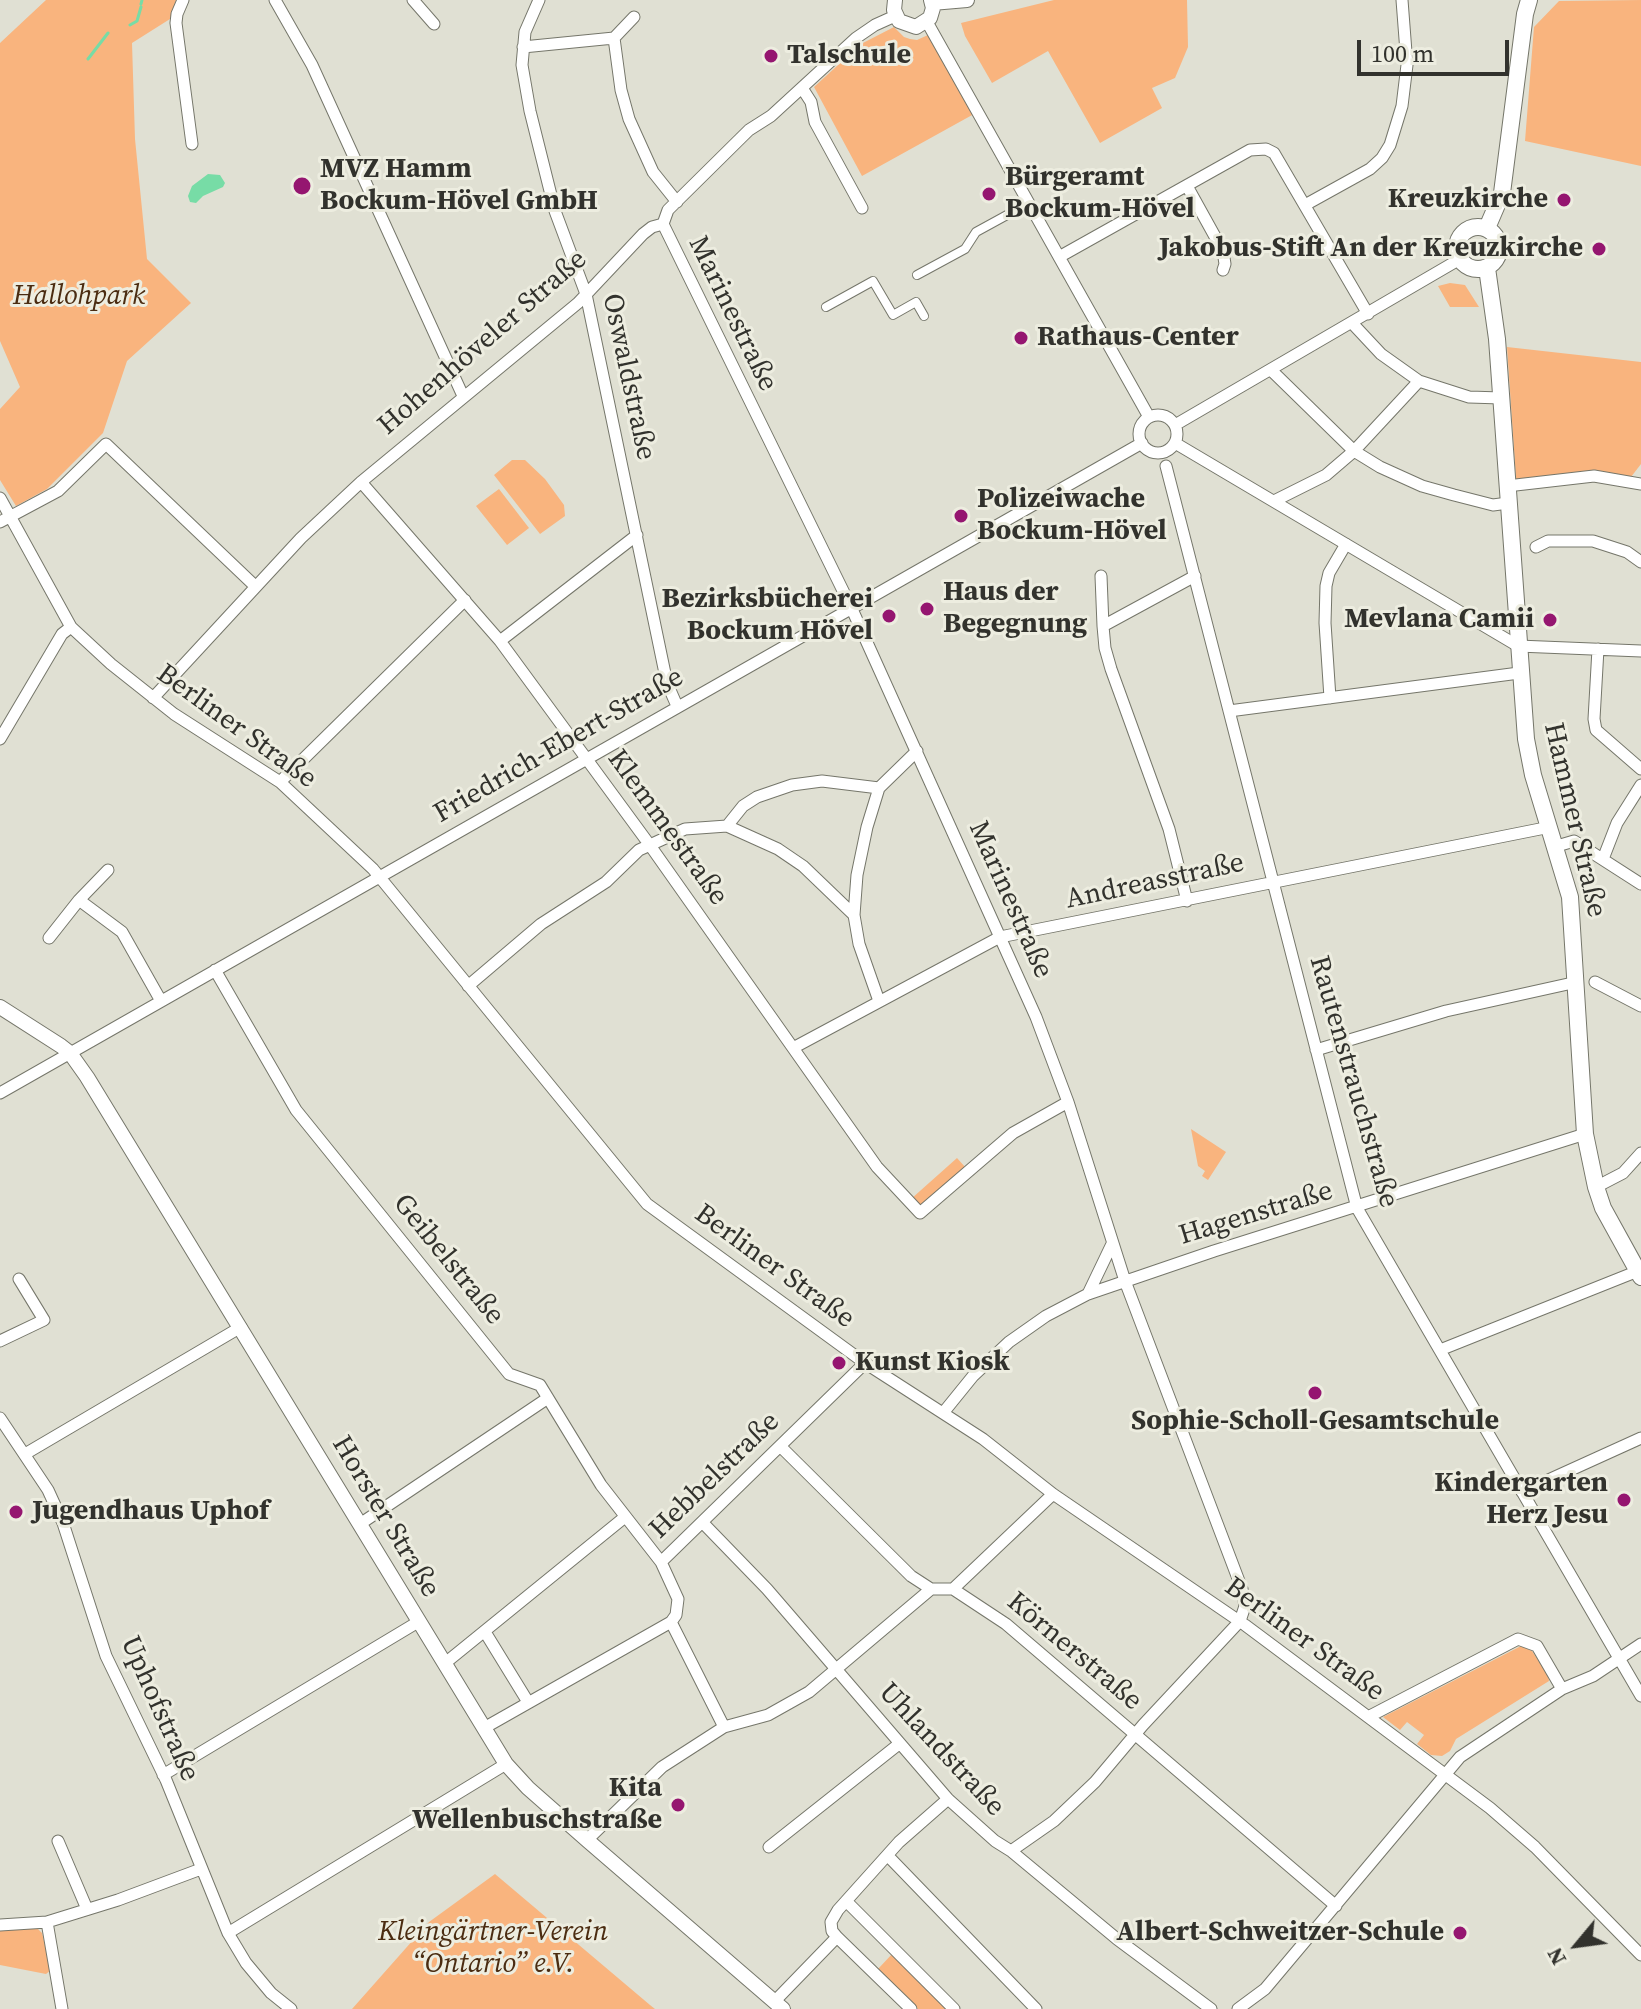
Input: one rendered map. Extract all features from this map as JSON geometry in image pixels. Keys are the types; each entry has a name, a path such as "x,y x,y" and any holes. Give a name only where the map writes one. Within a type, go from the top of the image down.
{"main road":[{"path":"1487,228 1502,193 1529,0"},
{"path":"1475,227 1487,228 1495,235 1499,246 1498,256 1487,268 1471,269 1460,259 1456,248 1464,231 1475,227"},
{"name":"Hammer Straße","path":"1487,268 1497,339 1503,498 1529,762 1557,846 1586,982 1585,1134 1596,1187 1612,1227 1639,1274"}],"street":[{"path":"183,0 176,23 192,144"},
{"path":"275,0 312,65 463,396"},
{"path":"413,0 434,24"},
{"name":"Oswaldstraße","path":"539,0 525,32 522,65 525,86 555,211 586,294 667,683 677,706"},
{"path":"967,0 932,1 932,13 927,22 1149,417"},
{"path":"1305,205 1370,169 1390,145 1402,106 1407,65 1402,0"},
{"name":"Hohenhöveler Straße","path":"153,698 301,538 361,482 586,294 643,234 663,224 668,210 743,136 771,116 856,38 895,8 909,27 927,22"},
{"path":"523,47 614,38 634,17"},
{"path":"614,38 621,90 629,119 653,172 677,202"},
{"path":"802,88 811,102 815,122 862,208"},
{"path":"1059,257 1250,150 1266,149 1274,153 1368,314"},
{"path":"1187,186 1223,251 1223,270"},
{"path":"917,275 965,249 976,232 1029,203"},
{"name":"Marinestraße","path":"663,224 851,607 1040,1028 1068,1102 1125,1281 1242,1589 1245,1606 1240,1621"},
{"path":"1175,425 1460,259"},
{"path":"826,307 873,281 893,315 916,302 924,316"},
{"path":"1352,323 1381,354 1419,381 1469,397 1501,398"},
{"path":"1271,370 1354,451 1422,486 1503,498 1594,476 1641,484"},
{"path":"1274,501 1326,475 1354,451 1419,381"},
{"path":"1161,415 1175,425 1177,437 1167,451 1156,453 1142,443 1140,429 1149,417 1161,415"},
{"name":"Friedrich-Ebert-Straße","path":"0,1093 1142,443"},
{"path":"1175,443 1518,646 1641,651"},
{"path":"5,519 58,491 106,444 255,586"},
{"name":"Rautenstrauchstraße","path":"1166,466 1357,1208 1641,1696"},
{"name":"Klemmestraße","path":"361,482 500,641 588,758 877,1167 920,1213 1013,1133 1068,1102"},
{"name":"Berliner Straße","path":"0,498 5,519 71,627 153,698 280,782 379,876 647,1204 865,1363 983,1439 1053,1494 1240,1621 1511,1825 1641,1955"},
{"path":"500,641 637,535"},
{"path":"1536,547 1548,541 1593,541 1627,552 1641,562"},
{"path":"1330,698 1326,586 1329,573 1346,544"},
{"path":"1101,576 1105,648 1169,829 1187,901"},
{"path":"1103,626 1195,576"},
{"path":"280,782 465,600"},
{"path":"0,739 62,634 71,627"},
{"path":"1598,649 1596,730 1641,769"},
{"path":"1229,711 1519,673"},
{"path":"879,1001 859,944 854,915 857,875 879,788 917,751"},
{"path":"727,826 743,806 757,797 792,785 822,781 879,788"},
{"path":"1603,859 1617,823 1641,785"},
{"path":"468,986 541,924 606,882 649,844 685,829 727,826 778,849 803,866 854,915"},
{"name":"Andreasstraße","path":"793,1048 1000,937 1550,827"},
{"path":"1557,846 1574,841 1641,884"},
{"path":"49,938 108,870"},
{"path":"79,900 122,932 161,1001"},
{"name":"Geibelstraße","path":"215,970 296,1110 509,1374 534,1381 548,1398 601,1485 661,1562"},
{"path":"1316,1050 1446,1011 1586,982 1641,1006"},
{"name":"Horster Straße","path":"0,1007 70,1053 241,1327 506,1764 528,1788 779,2005"},
{"name":"Hagenstraße","path":"1125,1281 1585,1134"},
{"path":"1596,1187 1623,1173 1641,1153"},
{"path":"1088,1294 1112,1244"},
{"path":"1440,1350 1639,1274"},
{"path":"0,1341 44,1320 19,1279"},
{"path":"943,1413 973,1376 1009,1342 1046,1316 1088,1294 1125,1281"},
{"path":"25,1454 241,1327"},
{"name":"Hebbelstraße","path":"671,1622 676,1615 678,1599 661,1562 865,1363"},
{"path":"360,1524 548,1398"},
{"name":"Uphofstraße","path":"0,1418 48,1490 63,1523 106,1656 163,1775 228,1933 246,1963 271,1993 291,2009"},
{"path":"1522,1492 1641,1438"},
{"path":"781,1447 911,1576 931,1589 953,1589 1053,1494"},
{"path":"444,1664 625,1517"},
{"name":"Uhlandstraße","path":"703,1523 767,1589 948,1799 1117,1939 1211,2009"},
{"path":"587,1840 662,1767 724,1727 768,1715 787,1706 836,1671 931,1589"},
{"name":"Körnerstraße","path":"953,1589 1006,1624 1336,1906"},
{"path":"1011,1851 1072,1806 1240,1621"},
{"path":"163,1775 418,1622"},
{"path":"484,1728 671,1622 724,1727"},
{"path":"485,1632 528,1702"},
{"path":"1368,1717 1518,1639 1537,1646 1562,1689"},
{"path":"1238,2009 1265,1989 1470,1749 1562,1689 1593,1676 1641,1644"},
{"path":"769,1847 899,1744"},
{"path":"228,1933 506,1764"},
{"path":"911,2009 837,1937 832,1931 831,1922 888,1856 948,1799"},
{"path":"58,1841 87,1909"},
{"path":"888,1856 1036,2009"},
{"path":"0,1925 47,1922 136,1894 201,1869"},
{"path":"846,1901 954,2009"},
{"path":"47,1922 62,2009"},
{"path":"779,2005 837,1937"}],"green space":[{"name":"Hallohpark","path":"46,0 176,0 170,19 132,43 135,139 147,259 191,303 127,361 103,433 47,489 16,506 0,480 0,409 20,387 0,341 0,43"},
{"path":"1054,0 1187,0 1188,47 1175,78 1152,88 1162,108 1100,143 1048,51 992,83 965,36 961,23"},
{"path":"1641,0 1641,166 1525,141 1534,27 1559,1"},
{"path":"894,27 910,39 917,40 928,35 974,114 862,176 814,87 861,44"},
{"path":"1450,283 1465,285 1479,307 1450,307 1438,286"},
{"path":"1507,347 1641,362 1641,464 1631,477 1572,473 1516,479"},
{"path":"512,460 525,460 545,479 564,505 565,516 540,534 494,475"},
{"path":"499,489 529,528 507,545 476,506"},
{"path":"1191,1129 1226,1152 1208,1180 1202,1176 1205,1171 1198,1166"},
{"path":"957,1158 966,1168 920,1208 911,1199"},
{"path":"1521,1646 1532,1651 1549,1681 1456,1739 1450,1751 1442,1756 1431,1755 1417,1744 1424,1735 1407,1722 1400,1730 1383,1717"},
{"name":"Kleingärtner-Verein “Ontario” e.V.","path":"495,1874 655,2009 352,2009 429,1922"},
{"path":"36,1927 42,1933 51,1970 46,1974 0,1965 0,1929"},
{"path":"893,1953 947,2009 918,2009 878,1969"}],"shaded area":[{"path":"208,174 220,175 225,183 223,187 203,196 196,203 190,202 188,196 192,186"}],"waterway":[{"path":"141,4 142,0"},
{"path":"130,25 137,21 141,7"},
{"path":"88,59 108,33"}],"place":[{"name":"Talschule","path":"771,56"},
{"name":"MVZ Hamm Bockum-Hövel GmbH","path":"302,186"},
{"name":"Bürgeramt Bockum-Hövel","path":"989,194"},
{"name":"Kreuzkirche","path":"1564,200"},
{"name":"Jakobus-Stift An der Kreuzkirche","path":"1599,249"},
{"name":"Rathaus-Center","path":"1021,338"},
{"name":"Polizeiwache Bockum-Hövel","path":"961,516"},
{"name":"Haus der Begegnung","path":"927,609"},
{"name":"Bezirksbücherei Bockum Hövel","path":"889,616"},
{"name":"Mevlana Camii","path":"1550,620"},
{"name":"Kunst Kiosk","path":"839,1363"},
{"name":"Sophie-Scholl-Gesamtschule","path":"1315,1393"},
{"name":"Kindergarten Herz Jesu","path":"1624,1500"},
{"name":"Jugendhaus Uphof","path":"16,1512"},
{"name":"Kita Wellenbuschstraße","path":"678,1805"},
{"name":"Albert-Schweitzer-Schule","path":"1460,1933"}]}
